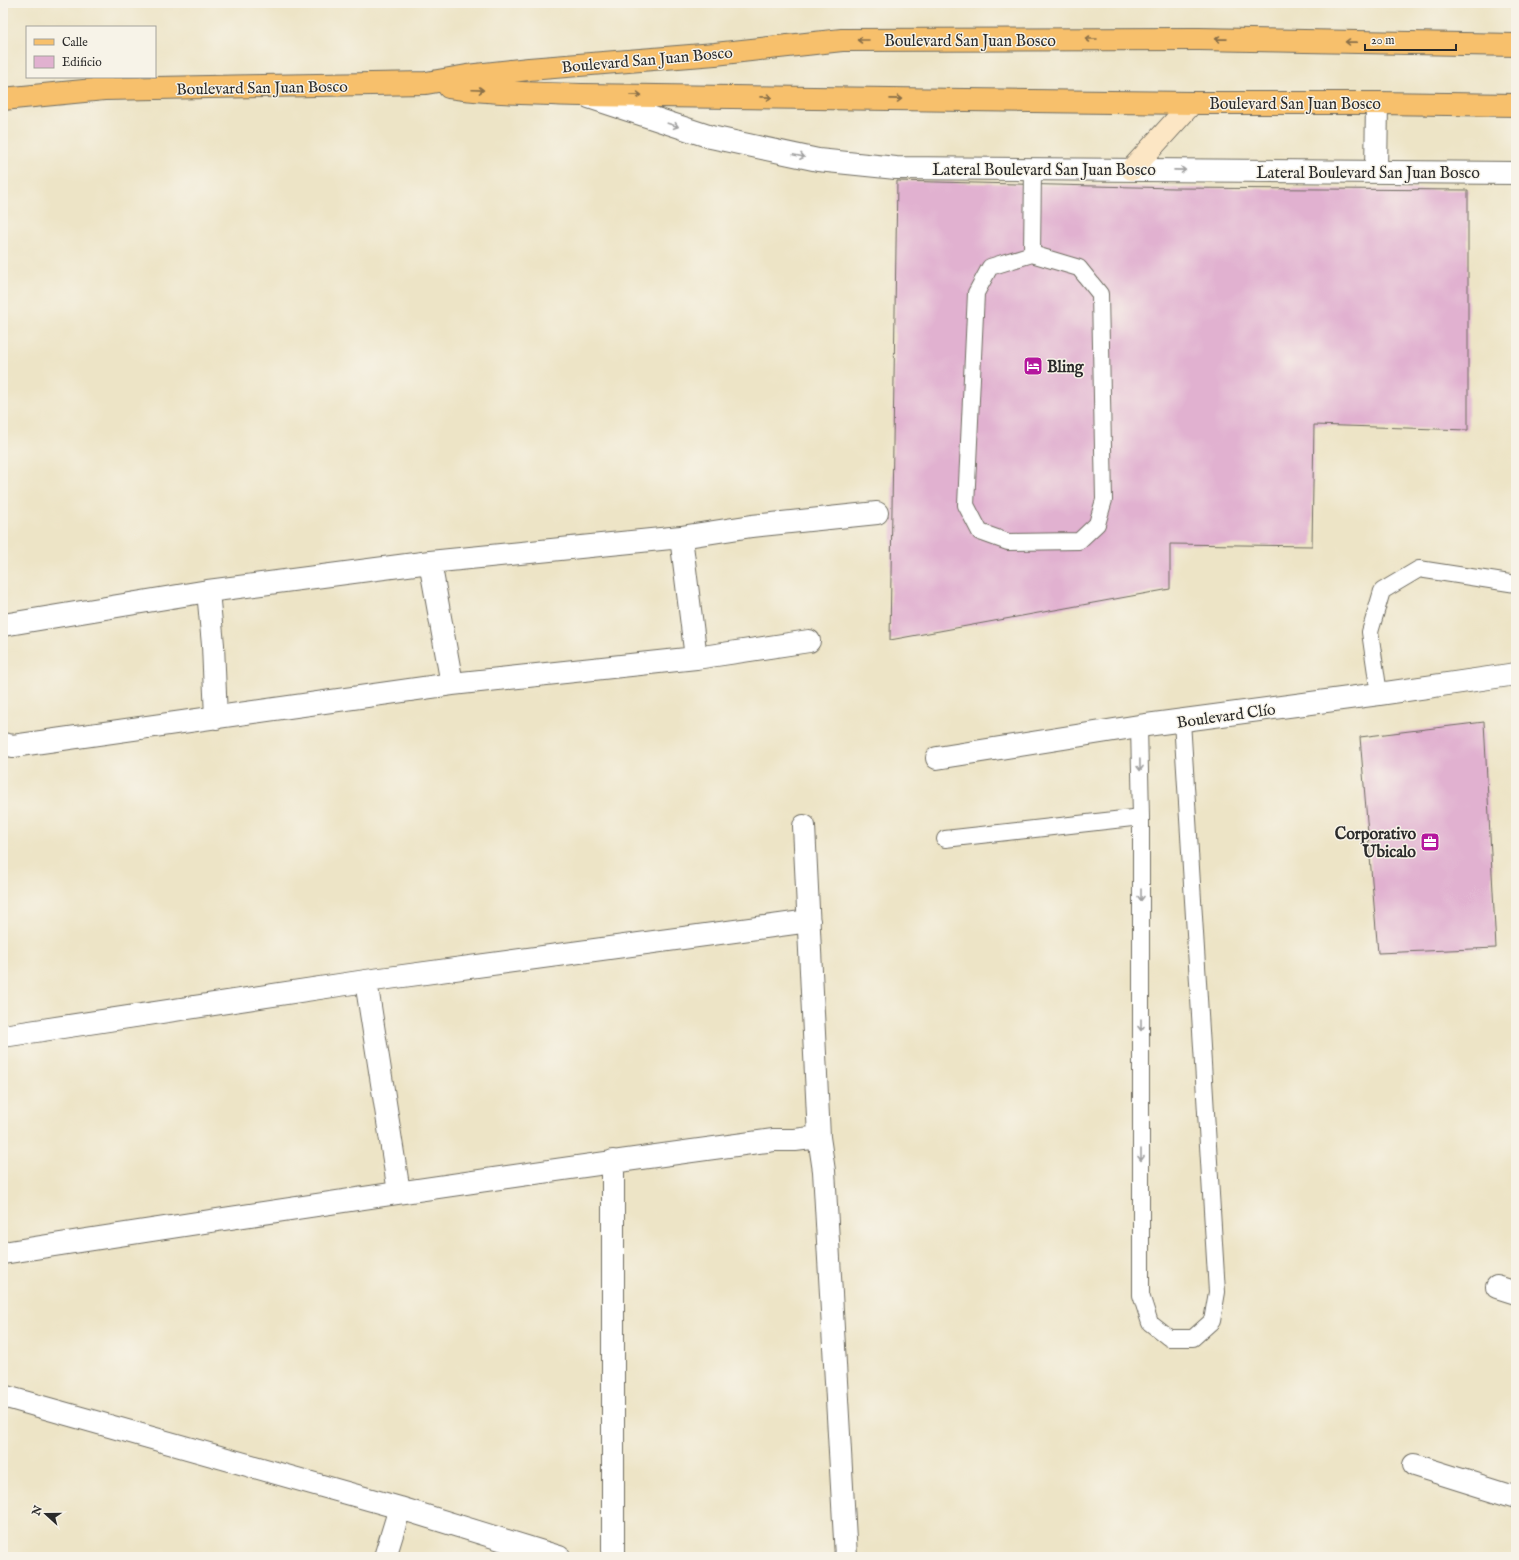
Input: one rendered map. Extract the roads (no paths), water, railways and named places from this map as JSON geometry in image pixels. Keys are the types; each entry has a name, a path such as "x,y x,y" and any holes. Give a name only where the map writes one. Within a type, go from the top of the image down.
{"main road":[{"name":"Boulevard San Juan Bosco","path":"3,98 104,89 426,83 467,76 522,70 715,54 842,40 1199,39 1516,45"},
{"name":"Boulevard San Juan Bosco","path":"426,83 470,90 582,95 1192,103 1516,105"},
{"path":"1132,169 1192,103"}],"street":[{"name":"Lateral Boulevard San Juan Bosco","path":"582,95 711,137 818,160 896,168 1516,173"},
{"path":"1376,172 1377,103"},
{"path":"3,625 208,591 430,562 680,537 752,526 877,513"},
{"path":"680,537 696,658"},
{"path":"430,562 452,684"},
{"path":"208,591 213,645 216,718"},
{"path":"3,744 13,746 452,684 696,658 809,641"},
{"name":"Boulevard Clío","path":"937,758 1139,726 1516,674"},
{"path":"804,826 819,1137 824,1171 846,1557"},
{"path":"3,1036 366,981 809,921"},
{"path":"366,981 399,1192"},
{"path":"3,1253 399,1192 613,1161 774,1140 795,1140 819,1137"},
{"path":"613,1161 613,1557"},
{"path":"3,1396 400,1508 559,1557"},
{"path":"1414,1465 1516,1497"},
{"path":"385,1557 400,1508"}],"lane":[{"path":"1032,254 1033,169"},
{"path":"1032,254 1079,268 1100,294 1104,500 1097,524 1079,541 1008,542 980,532 966,505 976,293 990,267 1032,254"},
{"path":"1379,694 1370,632 1382,591 1419,568 1516,584"},
{"path":"1139,726 1141,817 1141,1295 1150,1323 1169,1338 1193,1338 1212,1321 1217,1292 1182,721"},
{"path":"945,839 1141,817"}],"place":[{"name":"Bling","path":"1033,366"},
{"name":"Corporativo Ubicalo","path":"1430,842"}]}
